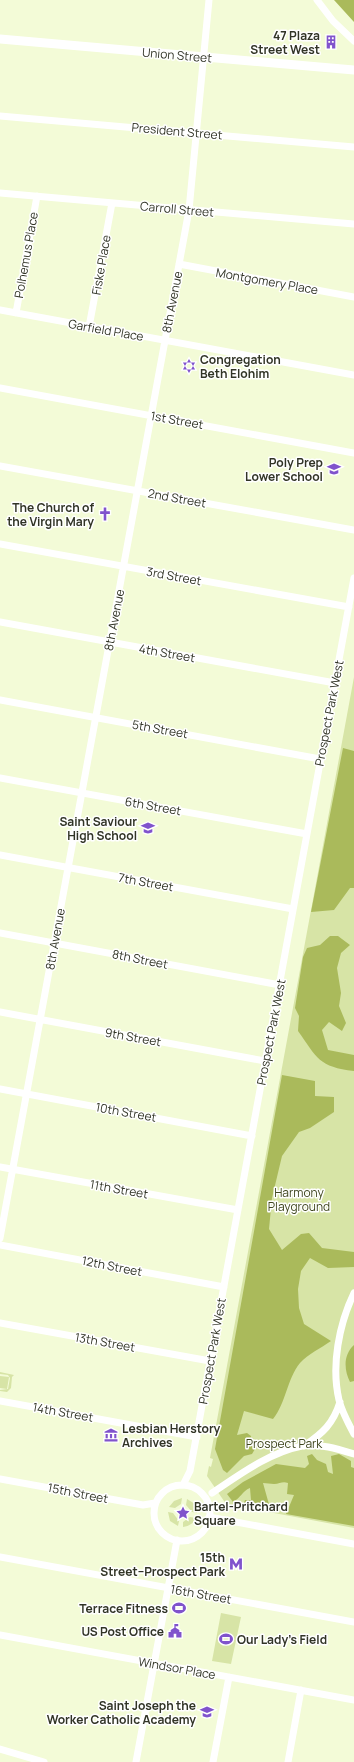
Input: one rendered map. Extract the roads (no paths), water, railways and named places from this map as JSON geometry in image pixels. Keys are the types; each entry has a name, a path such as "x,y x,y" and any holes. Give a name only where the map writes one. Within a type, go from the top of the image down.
{"main road":[{"name":"Union Street","path":"0,39 354,70"}],"street":[{"name":"8th Avenue","path":"0,1238 189,210 198,132 209,0"},
{"path":"317,0 333,21 354,41"},
{"name":"President Street","path":"0,116 198,132 354,147"},
{"name":"Carroll Street","path":"0,193 354,224"},
{"name":"Polhemus Place","path":"16,313 37,196"},
{"name":"Fiske Place","path":"89,327 112,203"},
{"name":"Montgomery Place","path":"179,264 354,297"},
{"name":"Garfield Place","path":"0,310 354,375"},
{"name":"1st Street","path":"0,388 354,453"},
{"name":"2nd Street","path":"0,466 354,530"},
{"name":"3rd Street","path":"0,544 349,607"},
{"name":"Prospect Park West","path":"183,1485 190,1471 354,578"},
{"name":"4th Street","path":"0,622 335,683"},
{"name":"5th Street","path":"0,700 320,759"},
{"name":"6th Street","path":"0,778 307,834"},
{"name":"7th Street","path":"0,855 293,910"},
{"name":"8th Street","path":"0,933 280,985"},
{"name":"9th Street","path":"0,1012 265,1061"},
{"name":"10th Street","path":"0,1089 252,1136"},
{"name":"11th Street","path":"0,1167 238,1210"},
{"name":"12th Street","path":"0,1245 224,1287"},
{"path":"354,1293 341,1333 336,1362 340,1402 354,1434"},
{"name":"13th Street","path":"0,1323 210,1361"},
{"name":"14th Street","path":"0,1401 196,1437"},
{"path":"212,1493 260,1462 304,1446 325,1430 332,1422 340,1402"},
{"path":"304,1446 322,1446 354,1454"},
{"name":"15th Street","path":"0,1479 143,1505 155,1503"},
{"path":"183,1485 195,1488 202,1494 209,1507 209,1517 206,1527 200,1534 191,1539 177,1540 165,1536 157,1526 154,1512 155,1503 165,1490 174,1486 183,1485"},
{"path":"209,1517 354,1544"},
{"path":"136,1762 177,1540"},
{"name":"16th Street","path":"0,1557 354,1622"},
{"name":"Windsor Place","path":"0,1635 354,1700"},
{"path":"213,1762 229,1677"},
{"path":"288,1762 301,1690"},
{"path":"0,1749 44,1762"}],"place":[{"name":"47 Plaza Street West","path":"331,42"},
{"name":"Congregation Beth Elohim","path":"189,366"},
{"name":"Poly Prep Lower School","path":"334,469"},
{"name":"The Church of the Virgin Mary","path":"105,514"},
{"name":"Saint Saviour High School","path":"148,828"},
{"name":"Lesbian Herstory Archives","path":"111,1435"},
{"name":"Bartel-Pritchard Square","path":"183,1513"},
{"name":"15th Street–Prospect Park","path":"236,1564"},
{"name":"Terrace Fitness","path":"179,1608"},
{"name":"US Post Office","path":"175,1631"},
{"name":"Our Lady's Field","path":"226,1639"},
{"name":"Saint Joseph the Worker Catholic Academy","path":"207,1712"}],"park label":[{"name":"Harmony Playground","path":"299,1199"},
{"name":"Prospect Park","path":"284,1443"}]}
